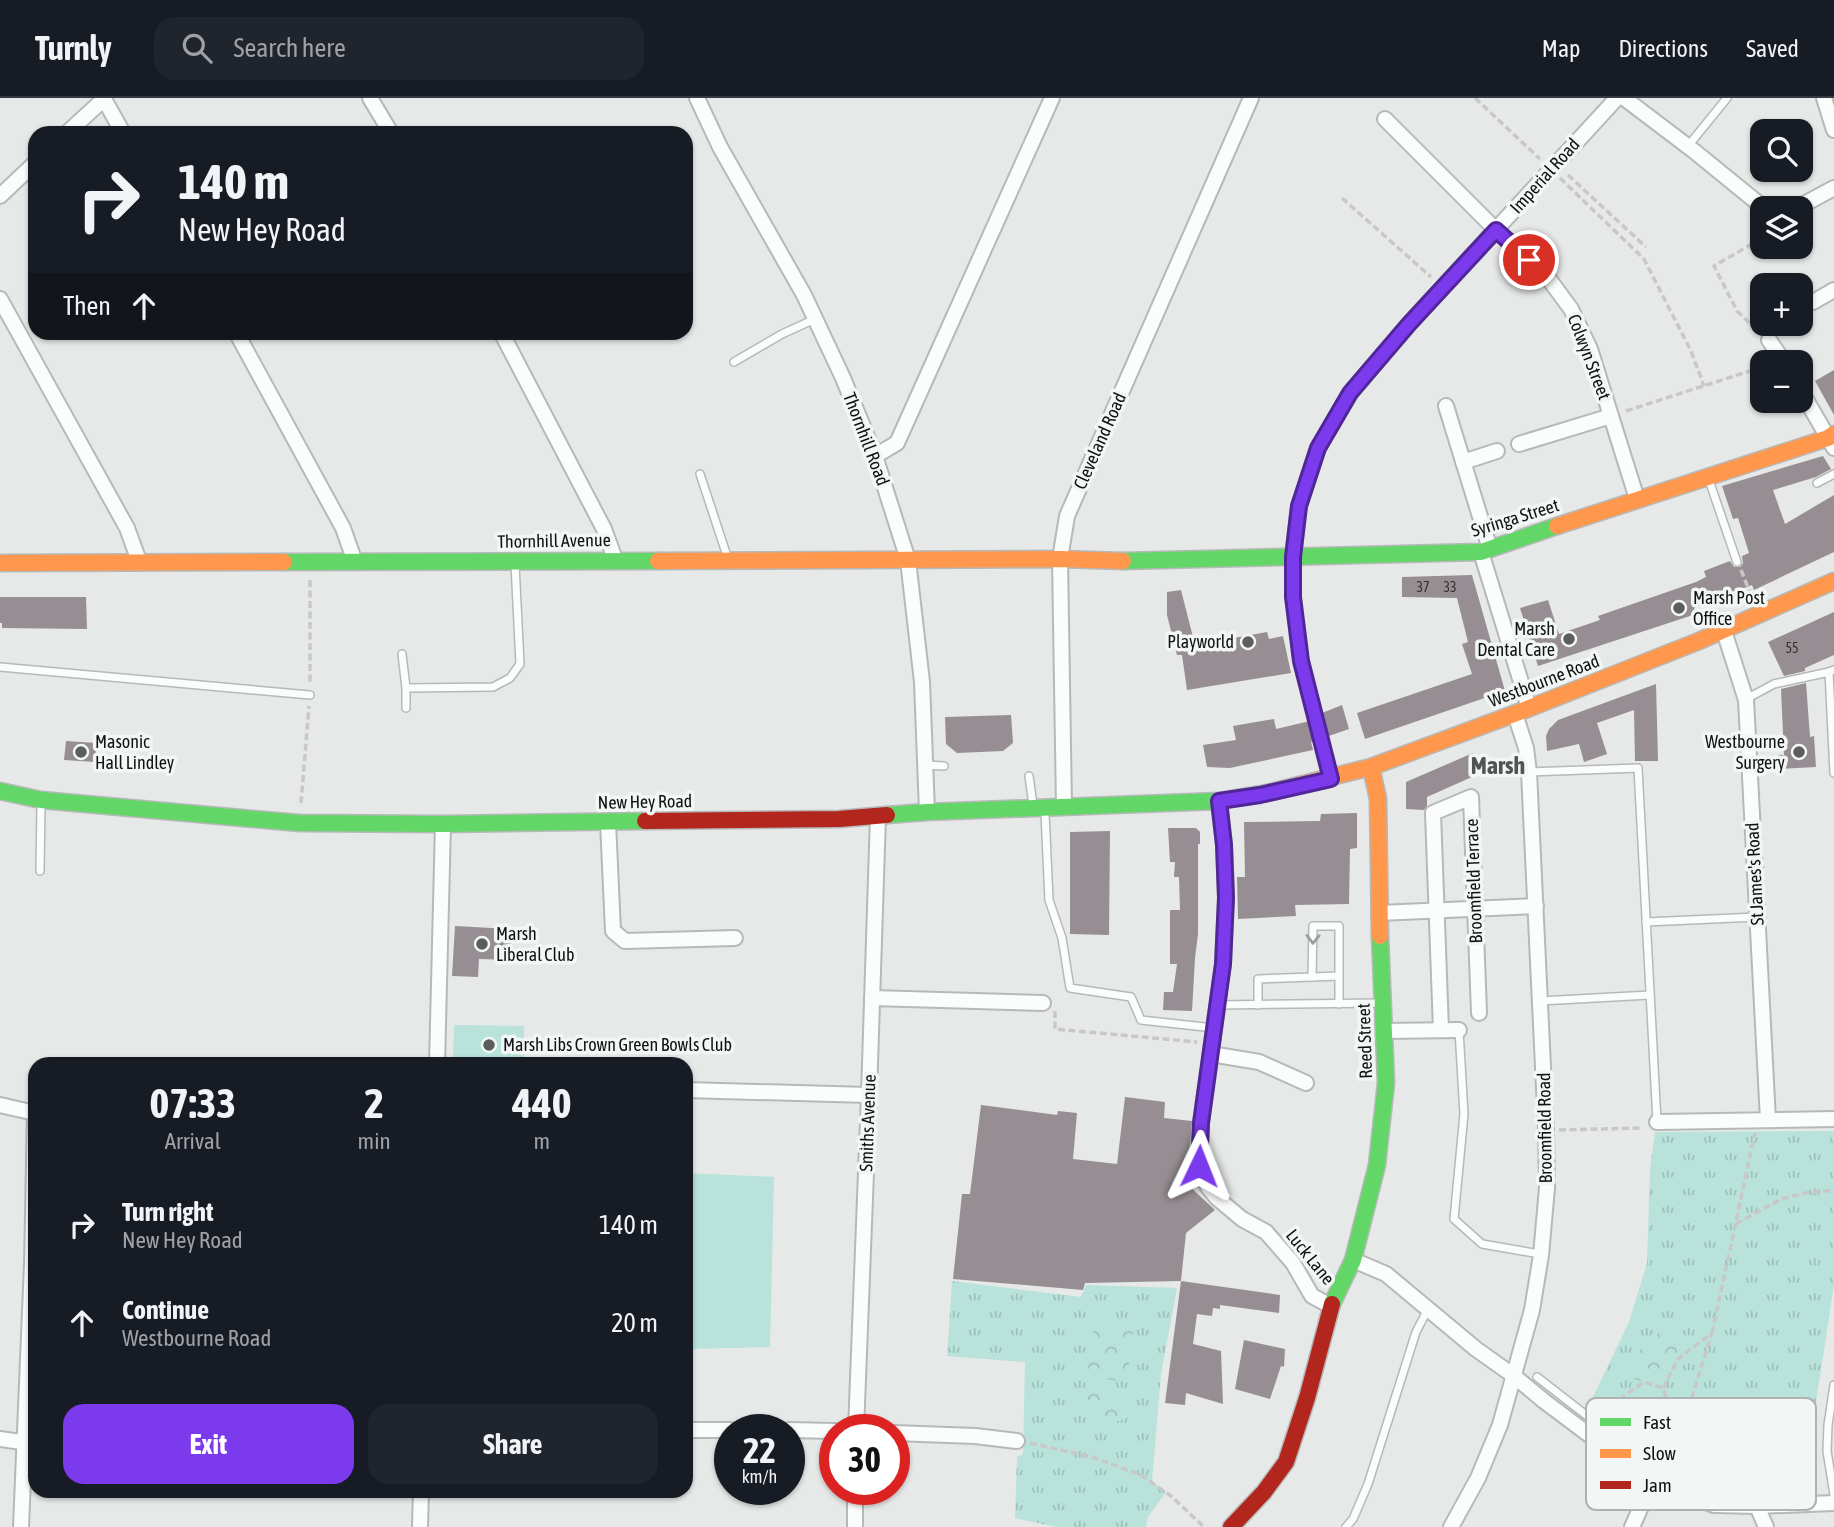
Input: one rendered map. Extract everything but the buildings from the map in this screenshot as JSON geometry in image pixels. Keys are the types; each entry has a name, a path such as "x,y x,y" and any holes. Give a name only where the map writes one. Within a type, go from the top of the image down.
{"main road":[{"name":"Syringa Street","path":"1109,561 1451,554 1485,550 1707,476 1832,440"},
{"name":"Thornhill Avenue","path":"0,563 615,559 1109,561"},
{"name":"Westbourne Road","path":"1260,795 1371,767 1522,711 1724,631 1834,581"},
{"name":"Reed Street","path":"1331,1306 1353,1260 1377,1165 1386,1083 1379,913 1378,799 1371,767"},
{"name":"New Hey Road","path":"0,791 36,800"},
{"name":"New Hey Road","path":"0,800 36,800 299,823 443,824 839,819 927,812 1219,801 1260,795"},
{"name":"Luck Lane","path":"1231,1527 1264,1492 1286,1462 1307,1398 1331,1306"}],"street":[{"path":"370,98 387,126"},
{"name":"Thornhill Road","path":"697,98 720,147 804,295 843,378 875,456 908,560 922,682 927,812"},
{"path":"875,456 897,443 1052,98"},
{"name":"Cleveland Road","path":"1064,807 1060,559 1067,516 1251,98"},
{"name":"Imperial Road","path":"1293,557 1299,506 1318,448 1350,393 1617,98"},
{"path":"1624,98 1750,197"},
{"path":"1824,98 1833,122"},
{"path":"75,126 104,99 119,126"},
{"name":"Colwyn Street","path":"1385,119 1496,230 1546,275 1571,309 1590,349 1637,499"},
{"path":"0,196 28,170"},
{"path":"1813,199 1834,188"},
{"path":"1813,302 1834,290"},
{"path":"0,299 127,528 139,561"},
{"path":"240,340 343,528 355,562"},
{"path":"505,340 604,529 615,559"},
{"path":"1769,340 1776,350"},
{"name":"Broomfield Road","path":"1446,405 1485,550 1522,711 1529,772 1546,1130 1546,1188 1541,1255 1532,1310 1500,1425 1478,1478 1451,1527"},
{"path":"1813,410 1832,440"},
{"path":"1519,444 1611,416"},
{"path":"1463,462 1497,451"},
{"name":"St James's Road","path":"1724,631 1746,700 1757,917 1763,1120"},
{"name":"Broomfield Terrace","path":"1441,1030 1433,813 1471,797 1479,1013"},
{"name":"Luck Lane","path":"1219,801 1226,898 1223,964 1213,1042 1202,1077 1199,1166 1208,1187 1217,1198 1242,1219 1266,1232 1293,1263 1312,1296 1331,1306"},
{"name":"Smiths Avenue","path":"857,1414 878,816"},
{"path":"608,822 614,931 625,942 735,938"},
{"path":"437,1057 443,824"},
{"path":"1379,913 1535,906"},
{"path":"872,998 1043,1003"},
{"path":"1384,1031 1459,1030"},
{"path":"1213,1042 1306,1083"},
{"path":"693,1090 869,1095"},
{"path":"0,1105 28,1111"},
{"path":"1657,1122 1834,1119"},
{"path":"1353,1260 1386,1274 1544,1401 1586,1420"},
{"path":"693,1430 714,1430"},
{"path":"910,1434 1017,1441"},
{"path":"0,1439 28,1444"},
{"path":"25,1526 28,1477"},
{"path":"420,1527 421,1498"},
{"path":"1816,1504 1834,1503"},
{"path":"855,1505 855,1527"},
{"path":"1632,1527 1639,1510"},
{"path":"1759,1510 1766,1527"}],"lane":[{"path":"1688,146 1727,98"},
{"path":"734,362 782,334 815,319"},
{"path":"700,474 728,559"},
{"path":"1817,483 1834,474"},
{"path":"1707,476 1737,562"},
{"name":"Imperial Road","path":"1293,557 1293,597 1301,661 1331,779"},
{"path":"406,688 493,687 510,678 520,664 515,560"},
{"path":"402,654 406,708"},
{"path":"0,667 310,695"},
{"path":"1746,700 1773,684 1832,671 1834,773"},
{"path":"925,765 944,766"},
{"path":"1529,772 1638,768 1657,1122"},
{"path":"1029,776 1039,809 1049,900 1062,938 1070,988 1131,997 1141,1020 1213,1042"},
{"path":"36,800 40,871"},
{"path":"1646,922 1757,917"},
{"path":"1312,977 1313,926 1339,926 1339,1004"},
{"path":"1258,1004 1258,979 1339,976"},
{"path":"1540,1000 1650,995"},
{"path":"1217,1005 1383,1003"},
{"path":"1459,1030 1464,1114 1454,1219 1482,1244 1541,1255"},
{"path":"1346,1527 1353,1519 1368,1484 1416,1332 1427,1309"},
{"path":"1537,1377 1586,1420"},
{"path":"1834,1385 1827,1451 1834,1495"}],"path":[{"path":"1475,98 1646,247"},
{"path":"1554,167 1644,259 1691,351 1704,386"},
{"path":"1342,198 1443,288"},
{"path":"1750,245 1714,266 1737,311 1769,340"},
{"path":"1611,416 1750,371"},
{"path":"1737,562 1748,589"},
{"path":"1043,1003 1055,1003 1055,1029 1213,1042"},
{"path":"1692,1398 1712,1333 1763,1120"},
{"path":"1546,1130 1648,1127 1657,1122"},
{"path":"1736,1224 1781,1199 1834,1190"},
{"path":"1666,1398 1663,1388 1678,1359 1712,1333"},
{"path":"1620,1398 1644,1382 1663,1388"},
{"path":"1017,1441 1092,1457 1141,1475 1171,1496 1204,1527"}],"green space":[{"name":"Marsh Libs Crown Green Bowls Club","path":"454,1025 524,1026 524,1057 453,1057"},
{"path":"1834,1131 1834,1285 1816,1402 1816,1398 1593,1397 1629,1322 1647,1263 1650,1169 1655,1132"},
{"path":"693,1173 774,1177 770,1347 693,1349"},
{"path":"952,1281 1081,1297 1086,1285 1177,1288 1161,1374 1152,1481 1166,1492 1148,1517 1146,1527 1056,1527 1015,1518 1017,1457 1023,1454 1025,1362 947,1356"},
{"path":"1094,1323 1133,1328 1127,1382 1087,1377"},
{"path":"1659,1331 1681,1339 1678,1359 1663,1388 1631,1378 1637,1350 1651,1348"},
{"path":"1085,1391 1121,1397 1127,1418 1119,1421 1082,1416"}],"traffic: fast":[{"path":"1123,561 1481,552 1557,526"},
{"path":"284,562 658,561"},
{"path":"0,791 41,800 299,823 645,821"},
{"path":"887,815 1219,801 1267,793"},
{"path":"1332,1304 1353,1260 1377,1165 1386,1083 1380,936"}],"traffic: slow":[{"path":"1557,526 1834,434"},
{"path":"658,561 1123,561"},
{"path":"0,563 284,562"},
{"path":"1267,793 1371,767 1522,711 1699,641 1834,581"},
{"path":"1371,767 1378,799 1380,936"}],"traffic: jam":[{"path":"645,821 839,819 887,815"},
{"path":"1231,1527 1264,1492 1286,1462 1307,1398 1332,1304"}],"place":[{"name":"Marsh Post Office","path":"1679,608"},
{"name":"Marsh Dental Care","path":"1569,639"},
{"name":"Playworld","path":"1248,642"},
{"name":"Masonic Hall Lindley","path":"81,752"},
{"name":"Westbourne Surgery","path":"1799,752"},
{"name":"Marsh Liberal Club","path":"482,944"},
{"name":"Marsh Libs Crown Green Bowls Club","path":"489,1045"}],"district":[{"name":"Marsh","path":"1498,766"}],"route":[{"path":"1199,1166 1201,1123 1223,964 1226,898 1219,801 1331,779 1301,661 1293,597 1293,557 1299,506 1318,448 1350,393 1496,230 1529,260"}]}
